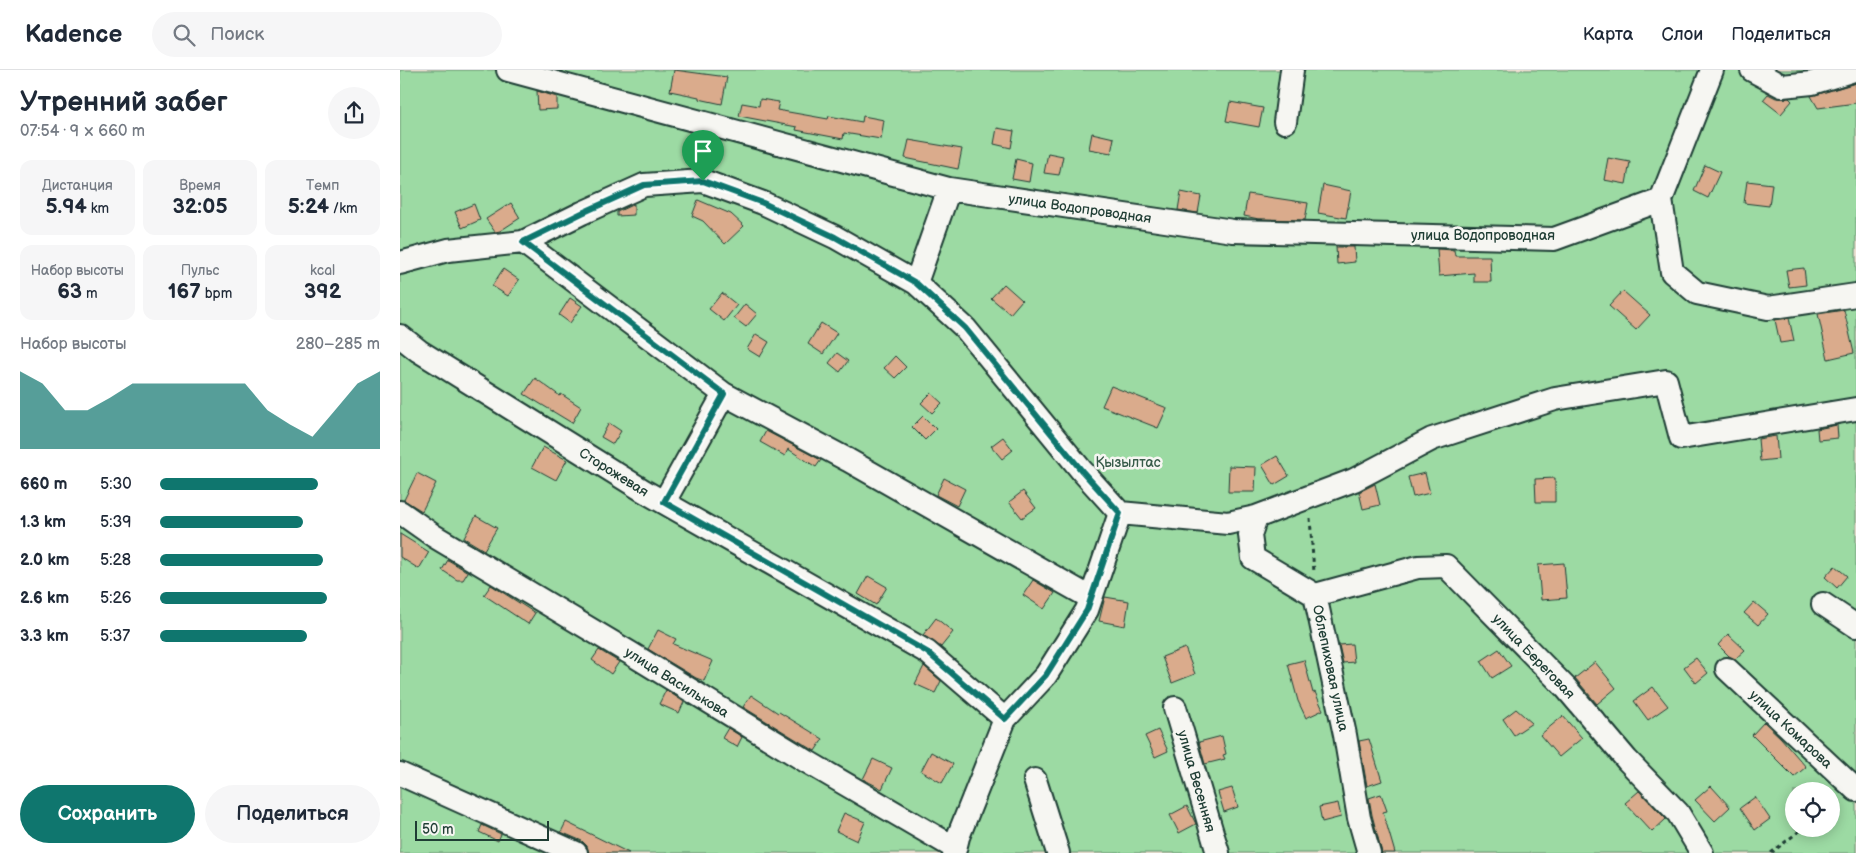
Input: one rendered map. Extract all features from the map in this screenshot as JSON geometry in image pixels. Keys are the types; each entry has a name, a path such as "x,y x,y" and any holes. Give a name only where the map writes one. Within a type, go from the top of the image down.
{"street":[{"name":"улица Водопроводная","path":"508,70 949,189 1234,231 1554,239 1661,200"},
{"path":"1285,122 1292,70"},
{"path":"1712,70 1661,200 1672,272 1697,293 1768,308 1856,295"},
{"path":"1752,70 1782,86 1812,83 1854,70"},
{"path":"400,263 448,250 523,242 644,185 703,181 763,203 835,237 916,283 965,328 1082,471 1120,513 1228,523 1256,517 1354,480 1432,439 1554,399 1599,390 1666,381 1682,438 1856,409"},
{"path":"916,283 949,189"},
{"path":"523,242 724,394 848,460 1091,598"},
{"name":"Сторожевая","path":"400,336 419,351 664,502 927,652 1005,719"},
{"path":"664,502 724,394"},
{"name":"улица Василькова","path":"400,512 434,536 630,653 806,762 955,850"},
{"path":"955,850 958,837 1005,719 1046,675 1087,610 1120,513"},
{"name":"Облепиховая улица","path":"1256,517 1250,535 1253,558 1315,595 1345,735 1359,818 1369,853"},
{"name":"улица Береговая","path":"1315,595 1418,567 1446,566 1566,688 1627,760 1678,813 1702,853"},
{"path":"1822,604 1856,626"},
{"name":"улица Комарова","path":"1727,668 1856,790"},
{"name":"улица Весенняя","path":"1175,708 1218,853"},
{"path":"400,774 576,853"},
{"path":"1034,780 1058,853"}],"path":[{"path":"1308,498 1315,595"},
{"path":"1770,853 1791,837"}],"green space":[{"name":"Қызылтас","path":"400,70 1856,70 1856,853 400,853"}],"building":[{"path":"674,70 727,77 722,104 670,91"},
{"path":"1856,83 1856,103 1818,108 1811,96"},
{"path":"537,91 557,97 557,109 538,110"},
{"path":"1768,94 1776,98 1789,98 1792,101 1781,114 1763,100"},
{"path":"760,99 779,102 777,110 828,119 829,116 862,122 863,116 884,120 881,139 844,133 843,139 796,130 797,127 739,116 742,103 759,106"},
{"path":"1230,102 1263,108 1259,127 1226,121"},
{"path":"997,128 1014,131 1011,148 994,144"},
{"path":"1092,133 1114,138 1111,153 1089,149"},
{"path":"909,140 962,149 958,169 905,158"},
{"path":"1048,153 1063,156 1059,175 1044,173"},
{"path":"1608,158 1630,162 1626,184 1604,180"},
{"path":"1016,159 1032,163 1029,182 1012,179"},
{"path":"1705,165 1720,172 1708,198 1694,191"},
{"path":"1747,181 1772,184 1769,206 1744,203"},
{"path":"1323,185 1351,191 1346,218 1318,213"},
{"path":"1181,192 1201,196 1198,213 1178,210"},
{"path":"1248,194 1308,203 1305,220 1259,219 1244,216"},
{"path":"698,200 731,214 744,226 725,244 703,221 692,216"},
{"path":"511,203 520,218 500,231 495,232 486,219"},
{"path":"474,204 480,220 462,228 455,212"},
{"path":"634,204 634,215 617,216 617,212"},
{"path":"1336,247 1354,247 1355,262 1337,264"},
{"path":"1437,249 1454,250 1455,256 1490,256 1491,282 1474,282 1474,273 1439,276"},
{"path":"1804,268 1806,285 1789,287 1786,270"},
{"path":"503,269 519,280 508,296 492,286"},
{"path":"1004,284 1022,300 1010,314 991,298"},
{"path":"1623,291 1650,315 1636,330 1609,306"},
{"path":"722,293 737,305 724,321 709,309"},
{"path":"570,298 582,306 570,323 559,315"},
{"path":"745,304 757,314 746,327 734,318"},
{"path":"1844,310 1854,353 1828,359 1818,314"},
{"path":"1789,318 1794,341 1780,343 1775,320"},
{"path":"821,323 837,333 823,354 808,344"},
{"path":"756,334 769,342 760,357 747,349"},
{"path":"837,353 848,361 840,372 829,363"},
{"path":"895,356 906,367 895,378 884,368"},
{"path":"535,378 560,396 561,394 581,407 572,423 524,394"},
{"path":"1111,386 1167,408 1158,428 1102,406"},
{"path":"931,393 942,403 932,413 921,403"},
{"path":"923,416 936,429 925,440 912,427"},
{"path":"609,423 621,431 613,444 601,437"},
{"path":"1837,425 1838,438 1818,440 1817,429"},
{"path":"766,431 821,460 816,467 788,449 785,456 760,442"},
{"path":"1776,436 1778,459 1760,461 1758,439"},
{"path":"1003,437 1013,450 1002,459 991,446"},
{"path":"543,447 567,460 556,480 532,467"},
{"path":"1277,456 1289,476 1274,485 1262,465"},
{"path":"1229,466 1256,467 1255,492 1228,492"},
{"path":"417,473 436,483 422,511 404,500"},
{"path":"1425,473 1430,493 1413,497 1408,477"},
{"path":"944,478 965,489 957,506 936,495"},
{"path":"1555,478 1555,502 1536,502 1535,479"},
{"path":"1375,484 1380,505 1363,509 1359,492"},
{"path":"1023,491 1036,508 1022,518 1009,502"},
{"path":"476,516 497,528 484,550 464,538"},
{"path":"400,534 429,552 419,569 400,557"},
{"path":"448,560 468,572 463,580 457,580 442,570"},
{"path":"1564,563 1567,598 1541,600 1538,565"},
{"path":"1835,566 1847,576 1837,588 1825,577"},
{"path":"868,576 887,587 876,605 858,594"},
{"path":"1033,580 1055,593 1044,609 1023,595"},
{"path":"491,585 535,613 528,624 484,595"},
{"path":"1105,597 1129,601 1125,626 1099,621"},
{"path":"1754,602 1768,614 1758,625 1744,613"},
{"path":"936,618 953,632 941,647 923,635"},
{"path":"658,630 676,639 673,644 713,661 704,681 648,649"},
{"path":"1728,634 1745,650 1735,659 1718,645"},
{"path":"1352,644 1354,662 1343,663 1339,645"},
{"path":"1185,648 1195,674 1172,683 1162,657"},
{"path":"1499,649 1511,666 1492,678 1481,661"},
{"path":"599,650 619,662 611,674 592,660"},
{"path":"1696,658 1708,673 1696,683 1684,667"},
{"path":"1304,660 1313,693 1315,692 1323,710 1306,718 1298,701 1288,664"},
{"path":"1595,662 1616,688 1597,704 1575,678"},
{"path":"924,666 941,681 935,693 915,684"},
{"path":"1653,687 1668,706 1648,720 1634,701"},
{"path":"666,690 684,702 679,713 659,704"},
{"path":"751,695 823,739 815,751 743,707"},
{"path":"1516,709 1532,723 1514,735 1503,719"},
{"path":"1563,716 1582,738 1559,757 1540,735"},
{"path":"1764,722 1781,738 1806,767 1794,777 1752,735"},
{"path":"728,728 742,737 737,747 722,738"},
{"path":"1158,730 1168,751 1155,757 1145,736"},
{"path":"1222,736 1226,754 1223,755 1225,759 1205,764 1199,742"},
{"path":"1369,739 1382,781 1367,786 1359,741"},
{"path":"931,752 953,764 942,783 921,771"},
{"path":"873,759 892,768 882,789 863,779"},
{"path":"1711,786 1730,807 1715,821 1695,800"},
{"path":"1232,788 1238,807 1224,812 1218,792"},
{"path":"1639,791 1666,819 1652,832 1625,803"},
{"path":"1381,794 1387,811 1383,812 1395,853 1382,853 1372,815 1369,798"},
{"path":"1755,797 1770,819 1755,830 1740,808"},
{"path":"1338,803 1341,817 1322,822 1319,807"},
{"path":"1187,806 1196,824 1179,833 1170,815"},
{"path":"844,813 865,822 857,841 836,831"},
{"path":"566,822 629,853 589,853 587,846 582,841 561,832"},
{"path":"482,825 501,834 498,841 479,832"}],"route":[{"path":"703,181 763,203 835,237 916,283 965,328 1082,471 1120,513 1087,610 1046,675 1005,719 927,652 664,502 724,394 523,242 644,185 703,181"}]}
